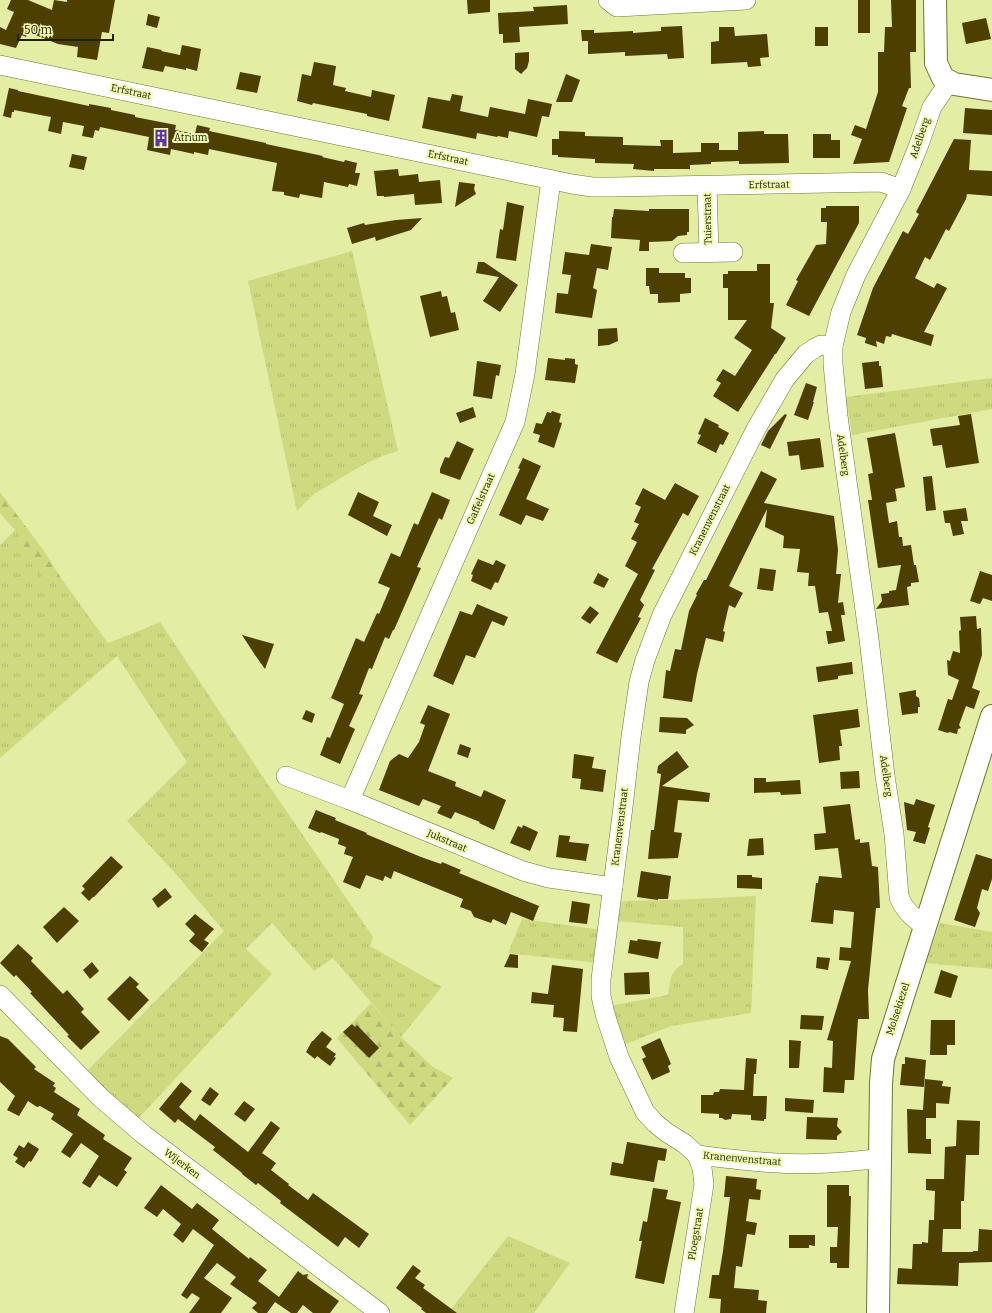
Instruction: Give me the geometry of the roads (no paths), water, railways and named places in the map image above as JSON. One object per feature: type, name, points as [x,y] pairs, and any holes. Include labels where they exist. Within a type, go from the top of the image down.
[{"type":"main road","points":[[935,0],[936,63],[943,78],[949,82],[962,86],[992,90]]},
{"type":"main road","name":"Molsekiezel","points":[[878,1313],[881,1084],[883,1059],[992,716]]},
{"type":"street","points":[[608,0],[618,7],[746,0]]},
{"type":"street","name":"Erfstraat","points":[[0,65],[551,180],[592,187],[881,182],[901,189]]},
{"type":"street","name":"Adelberg","points":[[925,926],[914,919],[902,905],[899,897],[894,834],[838,416],[833,364],[833,346],[841,312],[854,280],[901,189],[932,107],[949,82]]},
{"type":"street","name":"Gaffelstraat","points":[[350,800],[515,422],[524,374],[551,180]]},
{"type":"street","name":"Tuierstraat","points":[[707,186],[709,252]]},
{"type":"street","name":"Tuierstraat","points":[[684,253],[733,252]]},
{"type":"street","name":"Kranenvenstraat","points":[[833,346],[821,345],[814,348],[806,354],[785,379],[756,429],[662,615],[645,660],[639,682],[631,737],[601,979],[604,1014],[619,1057],[646,1112],[655,1123],[685,1144],[696,1156],[789,1163],[828,1163],[880,1159]]},
{"type":"street","name":"Jukstraat","points":[[286,776],[350,800],[523,871],[549,878],[613,887]]},
{"type":"street","name":"Wijerken","points":[[0,995],[101,1098],[144,1135],[380,1313]]},
{"type":"street","name":"Ploegstraat","points":[[684,1313],[704,1184],[702,1168],[696,1156]]},
{"type":"place","name":"Atrium","points":[[161,138]]}]
